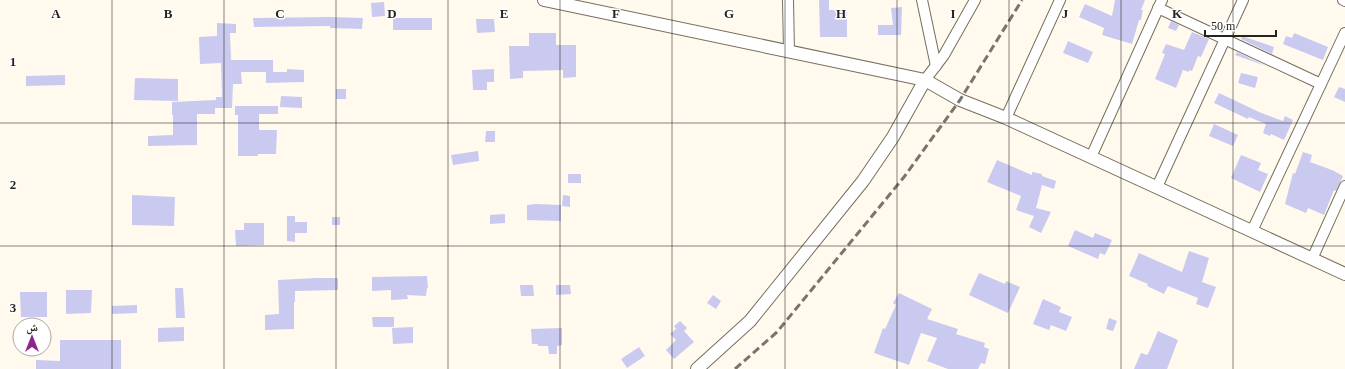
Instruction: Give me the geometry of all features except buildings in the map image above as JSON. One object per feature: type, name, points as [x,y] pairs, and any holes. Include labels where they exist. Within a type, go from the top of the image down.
[{"type":"main road","points":[[544,0],[925,80],[960,100],[1006,118],[1345,274]]},
{"type":"main road","points":[[697,369],[750,321],[863,181],[892,137],[925,80]]},
{"type":"street","points":[[788,0],[789,52]]},
{"type":"street","points":[[922,0],[936,66]]},
{"type":"street","points":[[925,80],[944,55],[975,0]]},
{"type":"street","points":[[1006,118],[1060,0]]},
{"type":"street","points":[[1157,187],[1243,0]]},
{"type":"street","points":[[1091,157],[1160,4],[1225,39],[1321,84]]},
{"type":"street","points":[[1252,231],[1345,33]]},
{"type":"street","points":[[1312,259],[1345,186]]},
{"type":"railway","points":[[735,369],[777,332],[904,177],[960,100],[1022,0]]}]
